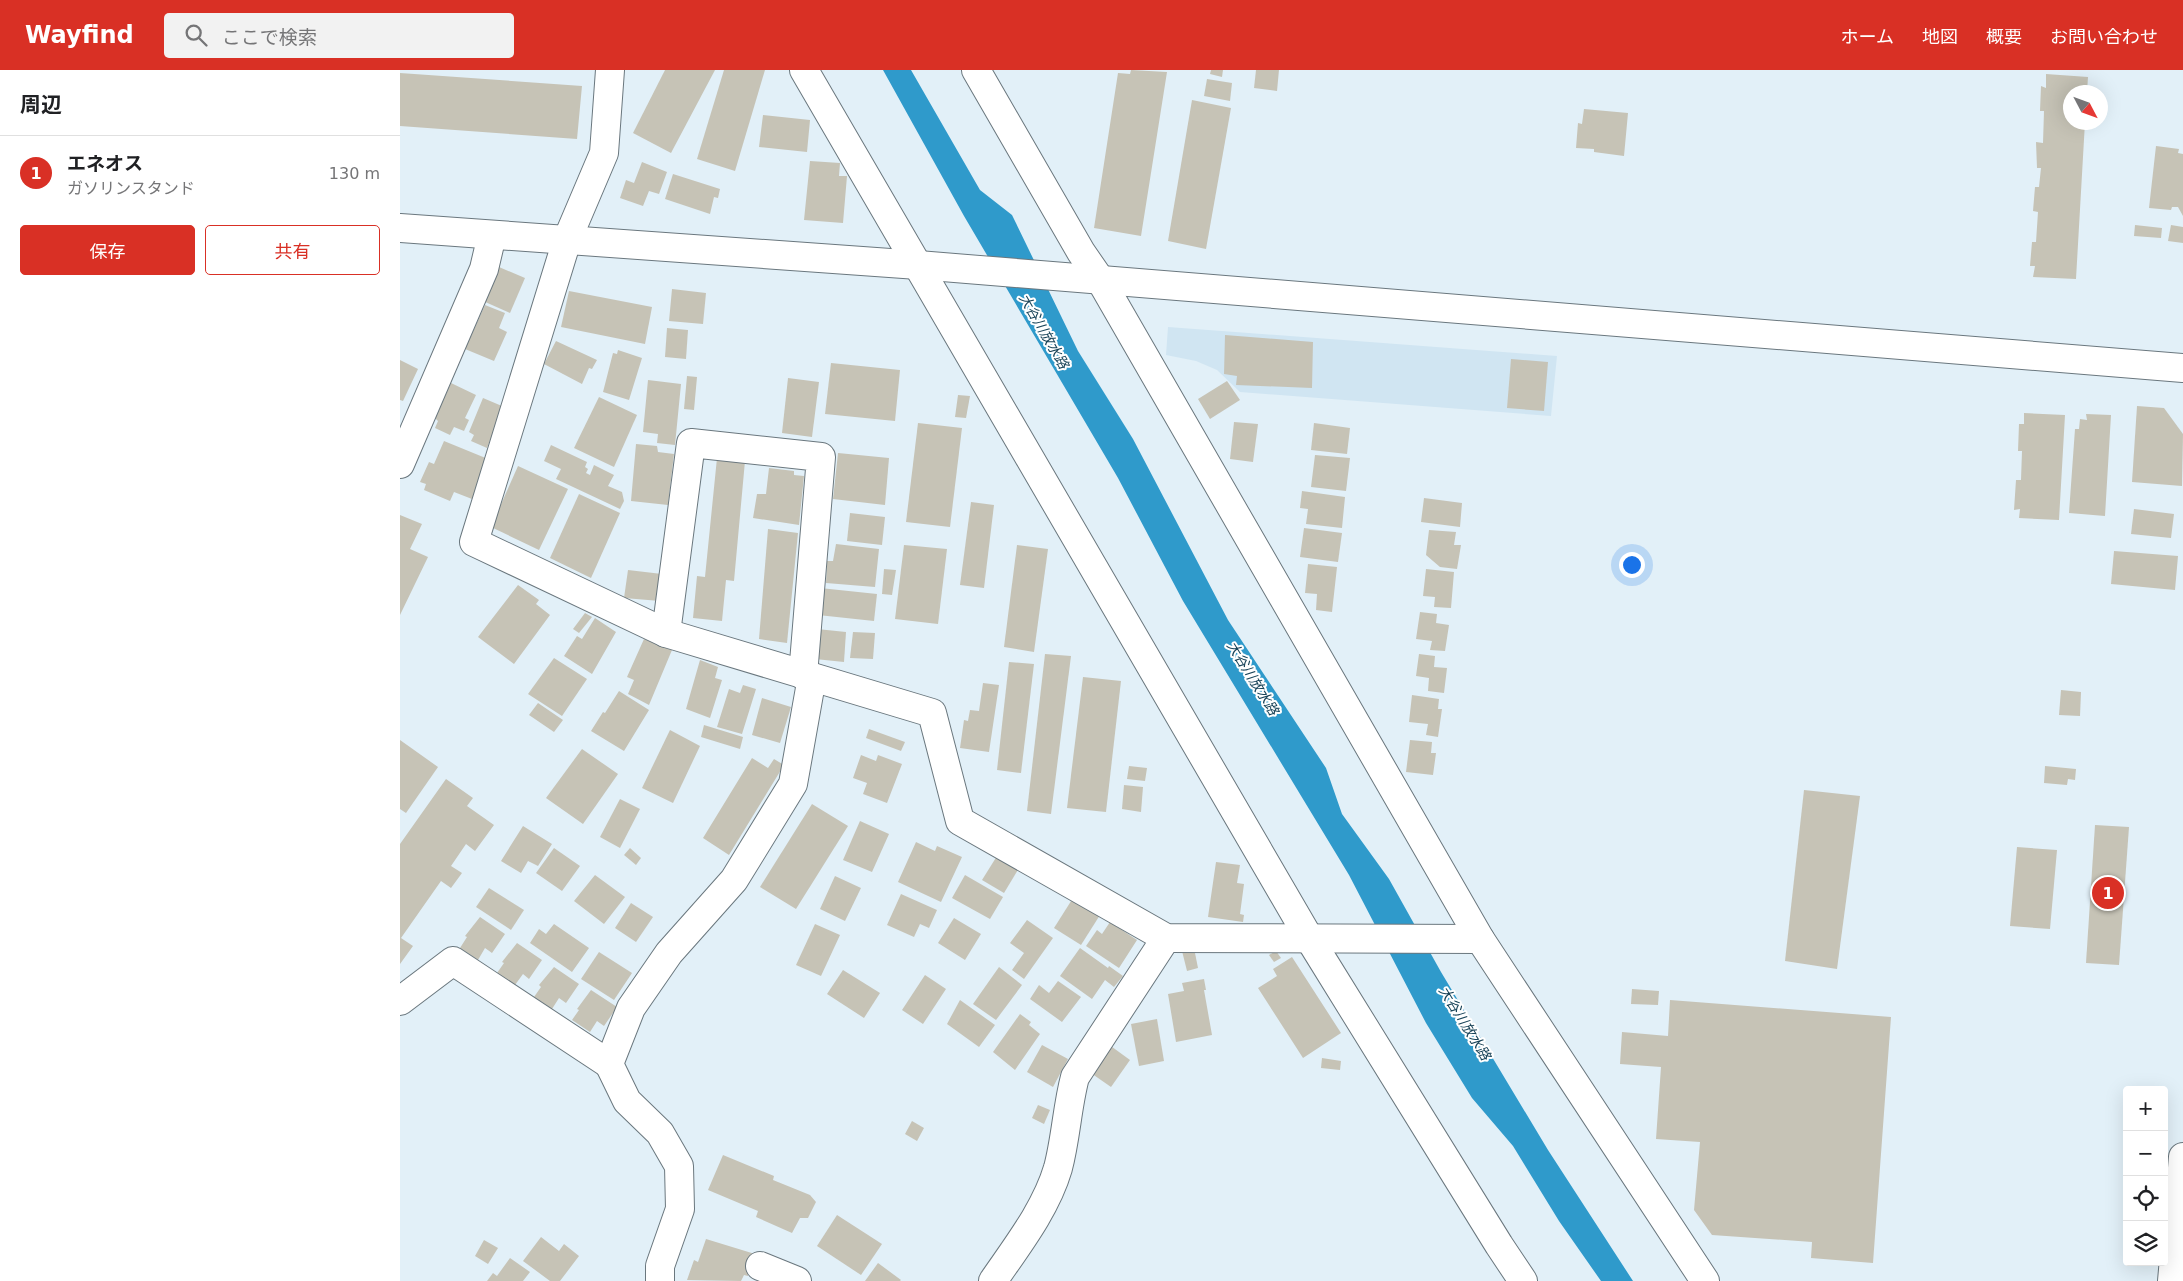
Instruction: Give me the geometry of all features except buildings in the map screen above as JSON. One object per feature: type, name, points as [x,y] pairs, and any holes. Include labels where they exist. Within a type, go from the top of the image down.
[{"type":"street","points":[[610,70],[604,153],[568,240],[474,542],[666,633],[932,713],[960,821],[1166,938],[1480,939]]},
{"type":"street","points":[[804,70],[927,266],[1309,938],[1523,1281]]},
{"type":"street","points":[[976,70],[1081,252],[1092,280],[1480,939],[1705,1281]]},
{"type":"street","points":[[400,228],[927,266],[2183,368]]},
{"type":"street","points":[[400,464],[484,268],[492,235]]},
{"type":"street","points":[[609,1064],[631,1008],[669,952],[734,880],[793,784],[807,676],[821,457],[691,443],[666,633]]},
{"type":"street","points":[[993,1281],[1044,1201],[1058,1168],[1068,1103],[1075,1077],[1166,938]]},
{"type":"street","points":[[400,1001],[453,961],[609,1064],[628,1101],[660,1133],[679,1166],[680,1209],[660,1266],[660,1281]]},
{"type":"street","points":[[2172,1281],[2183,1158]]},
{"type":"street","points":[[760,1266],[797,1281]]},
{"type":"shaded area","points":[[1168,327],[1557,356],[1551,416],[1240,392],[1217,370],[1196,361],[1166,355]]},
{"type":"water","name":"大谷川放水路","points":[[883,70],[911,70],[980,190],[1012,215],[1078,351],[1133,439],[1228,620],[1326,768],[1342,814],[1389,879],[1441,972],[1548,1150],[1633,1281],[1601,1281],[1559,1221],[1513,1146],[1472,1098],[1426,1023],[1349,875],[1183,601],[1118,478],[964,216]]},
{"type":"place","name":"エネオス","points":[[2108,893]]}]
